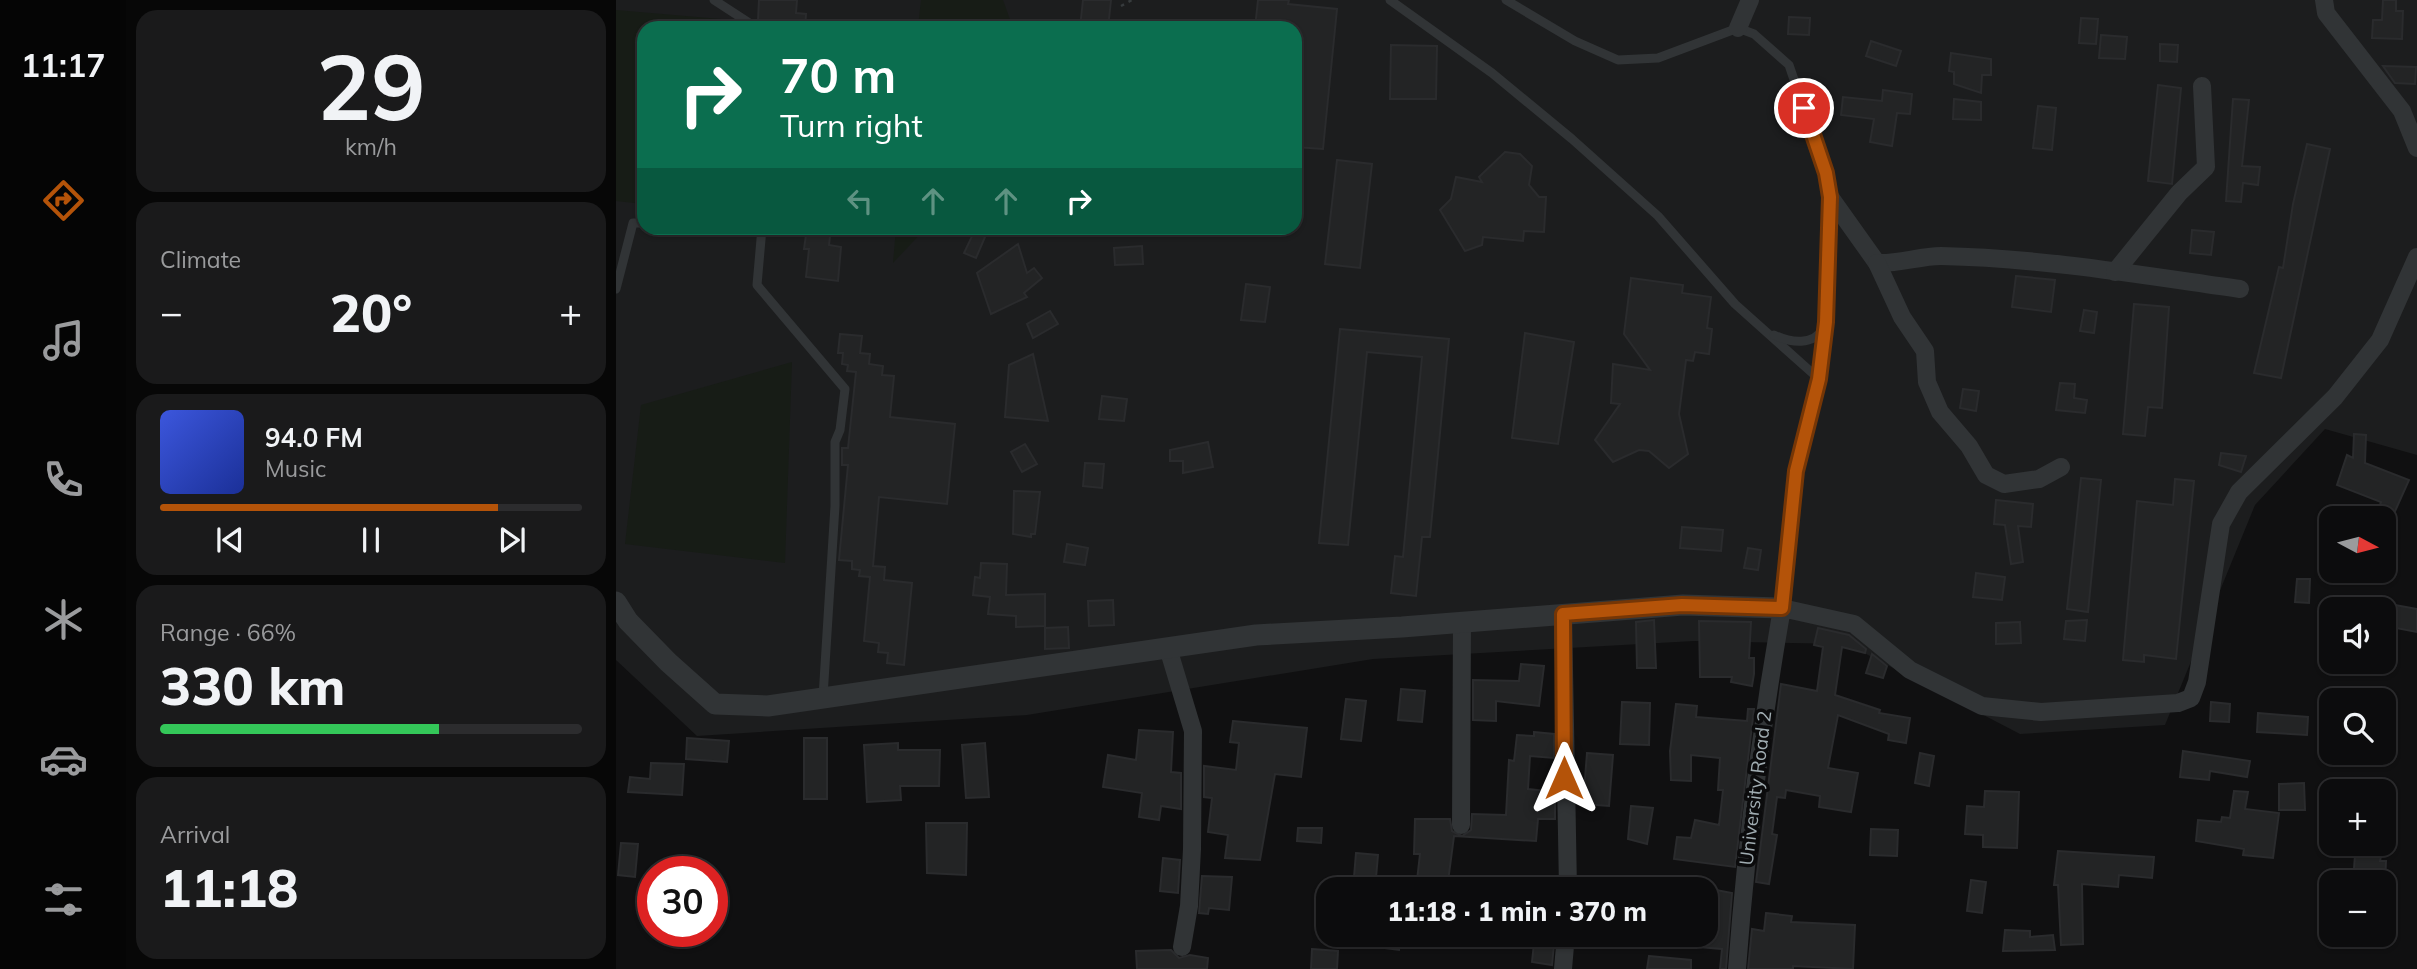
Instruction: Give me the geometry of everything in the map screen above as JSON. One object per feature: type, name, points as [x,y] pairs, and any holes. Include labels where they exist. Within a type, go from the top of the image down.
[{"type":"street","points":[[1738,28],[1749,0]]},
{"type":"street","points":[[2324,0],[2326,13],[2402,111],[2417,148]]},
{"type":"street","points":[[2115,272],[2179,192],[2206,167],[2202,86]]},
{"type":"street","points":[[1830,197],[1877,263],[1902,317],[1925,351],[1927,382],[1940,412],[1969,446],[1986,474],[2004,484],[2039,479],[2061,467]]},
{"type":"street","points":[[1877,263],[1896,264],[1938,256],[2115,272],[2239,289]]},
{"type":"street","points":[[616,602],[628,621],[660,654],[715,704],[768,706],[1256,635],[1682,605],[1782,608],[1854,624],[1910,670],[1982,706],[2041,712],[2178,703],[2191,698],[2197,682],[2221,524],[2239,492],[2335,397],[2381,340],[2417,257]]},
{"type":"street","name":"University Road 2","points":[[1737,969],[1746,841],[1762,720],[1782,608]]},
{"type":"street","points":[[1563,614],[1568,877]]},
{"type":"street","points":[[1461,825],[1462,622]]},
{"type":"street","points":[[1168,648],[1193,731],[1192,849],[1189,906],[1182,947]]},
{"type":"street","points":[[1563,969],[1565,947]]},
{"type":"lane","points":[[714,0],[746,21]]},
{"type":"lane","points":[[1390,0],[1492,73],[1572,139],[1658,216],[1735,304],[1819,379]]},
{"type":"lane","points":[[1506,0],[1575,41],[1618,60],[1658,58],[1738,28],[1754,34],[1789,65],[1826,173],[1830,197],[1826,322],[1819,379],[1796,471],[1782,608]]},
{"type":"lane","points":[[616,289],[633,223],[637,223]]},
{"type":"lane","points":[[761,235],[757,285],[845,389],[840,430],[835,442],[835,506],[822,699]]},
{"type":"lane","points":[[1763,329],[1798,342],[1823,332],[1826,322]]},
{"type":"path","points":[[1121,6],[1132,0]]},
{"type":"shaded area","points":[[616,0],[2417,0],[2417,455],[2325,429],[2255,505],[2165,725],[2020,734],[1847,644],[1694,641],[1373,659],[1027,715],[697,736],[616,660]]},
{"type":"shaded area","points":[[921,0],[1003,0],[1010,21],[919,21]]},
{"type":"shaded area","points":[[616,10],[732,20],[637,21],[637,203],[616,201]]},
{"type":"shaded area","points":[[895,235],[919,235],[893,263]]},
{"type":"shaded area","points":[[792,362],[785,563],[625,544],[641,405]]},
{"type":"building","points":[[759,0],[797,0],[796,13],[806,14],[806,21],[758,20]]},
{"type":"building","points":[[1083,0],[1111,0],[1109,21],[1081,21]]},
{"type":"building","points":[[1258,0],[1289,0],[1288,4],[1337,9],[1323,149],[1302,148],[1302,21],[1256,21]]},
{"type":"building","points":[[2383,0],[2396,0],[2396,11],[2403,11],[2402,39],[2372,38],[2373,20],[2382,20]]},
{"type":"building","points":[[1789,17],[1810,18],[1809,35],[1788,34]]},
{"type":"building","points":[[2081,18],[2098,19],[2096,44],[2079,43]]},
{"type":"building","points":[[2101,35],[2127,37],[2125,59],[2099,58]]},
{"type":"building","points":[[1871,41],[1901,51],[1896,66],[1866,56]]},
{"type":"building","points":[[2160,44],[2178,45],[2177,62],[2160,61]]},
{"type":"building","points":[[1391,45],[1437,46],[1436,99],[1390,99]]},
{"type":"building","points":[[1951,53],[1991,59],[1991,75],[1982,75],[1981,93],[1954,84],[1954,72],[1949,71]]},
{"type":"building","points":[[2383,66],[2416,67],[2415,84],[2395,83]]},
{"type":"building","points":[[2158,85],[2181,88],[2172,184],[2148,181]]},
{"type":"building","points":[[1883,90],[1912,94],[1910,114],[1897,113],[1892,146],[1870,142],[1874,119],[1841,115],[1843,97],[1882,101]]},
{"type":"building","points":[[1954,99],[1981,102],[1981,120],[1953,119]]},
{"type":"building","points":[[2233,99],[2249,100],[2242,166],[2260,167],[2258,185],[2243,183],[2241,202],[2226,201]]},
{"type":"building","points":[[2038,106],[2056,108],[2052,150],[2033,148]]},
{"type":"building","points":[[2307,144],[2330,149],[2281,378],[2254,373],[2279,267],[2283,268],[2293,204]]},
{"type":"building","points":[[1505,152],[1520,154],[1532,166],[1529,185],[1539,197],[1546,197],[1544,232],[1524,231],[1523,241],[1483,237],[1482,245],[1465,251],[1440,210],[1451,199],[1456,177],[1482,182],[1479,177]]},
{"type":"building","points":[[1337,160],[1372,164],[1360,268],[1325,264]]},
{"type":"building","points":[[2192,230],[2214,232],[2211,255],[2190,253]]},
{"type":"building","points":[[806,235],[830,236],[829,245],[841,247],[838,281],[806,277],[809,249],[804,249]]},
{"type":"building","points":[[973,235],[985,237],[976,258],[964,253]]},
{"type":"building","points":[[1018,244],[1027,273],[1034,268],[1042,278],[1024,293],[1027,297],[991,314],[977,273]]},
{"type":"building","points":[[1142,246],[1143,264],[1115,265],[1114,248]]},
{"type":"building","points":[[2016,276],[2055,280],[2051,312],[2012,307]]},
{"type":"building","points":[[1631,278],[1683,285],[1682,293],[1711,297],[1707,328],[1712,329],[1709,354],[1695,352],[1693,361],[1686,360],[1679,414],[1688,454],[1669,468],[1649,451],[1639,450],[1613,462],[1595,440],[1620,404],[1611,403],[1613,364],[1650,370],[1624,334]]},
{"type":"building","points":[[1246,284],[1270,287],[1265,322],[1241,320]]},
{"type":"building","points":[[2134,304],[2169,307],[2162,408],[2148,407],[2145,436],[2123,434]]},
{"type":"building","points":[[2084,310],[2097,312],[2094,333],[2080,331]]},
{"type":"building","points":[[1050,311],[1058,324],[1033,338],[1027,324]]},
{"type":"building","points":[[1340,329],[1449,339],[1430,537],[1422,537],[1416,596],[1391,593],[1395,556],[1403,557],[1422,357],[1367,352],[1348,545],[1319,543]]},
{"type":"building","points":[[1525,333],[1574,342],[1558,444],[1512,438]]},
{"type":"building","points":[[840,334],[862,336],[860,353],[870,354],[869,364],[883,366],[882,375],[894,376],[890,417],[955,424],[947,504],[879,497],[873,566],[885,567],[884,580],[912,583],[904,665],[887,663],[888,653],[878,652],[879,643],[864,641],[870,577],[859,576],[860,570],[852,569],[852,561],[839,560],[848,465],[842,465],[842,448],[848,448],[856,372],[847,371],[848,365],[842,364],[843,353],[838,353]]},
{"type":"building","points":[[1033,354],[1048,421],[1005,417],[1009,365]]},
{"type":"building","points":[[2060,383],[2075,384],[2074,398],[2087,400],[2085,413],[2056,410]]},
{"type":"building","points":[[1963,389],[1979,391],[1976,411],[1960,408]]},
{"type":"building","points":[[1102,396],[1127,399],[1124,421],[1099,419]]},
{"type":"building","points":[[2354,434],[2366,435],[2365,463],[2409,480],[2396,509],[2396,506],[2380,506],[2381,502],[2337,485],[2347,455],[2353,458]]},
{"type":"building","points":[[1208,442],[1213,467],[1183,473],[1183,461],[1170,461],[1170,450]]},
{"type":"building","points":[[1025,444],[1037,464],[1022,472],[1011,452]]},
{"type":"building","points":[[2221,453],[2246,456],[2241,472],[2219,465]]},
{"type":"building","points":[[1085,463],[1104,464],[1102,488],[1083,486]]},
{"type":"building","points":[[2081,478],[2101,480],[2088,612],[2067,609]]},
{"type":"building","points":[[2175,479],[2194,481],[2176,659],[2144,655],[2144,662],[2123,660],[2137,501],[2173,505]]},
{"type":"building","points":[[1014,491],[1040,492],[1035,534],[1031,534],[1031,537],[1013,534]]},
{"type":"building","points":[[1996,500],[2033,504],[2031,527],[2018,526],[2023,562],[2011,564],[2005,525],[1994,524]]},
{"type":"building","points":[[1682,527],[1723,530],[1721,551],[1680,548]]},
{"type":"building","points":[[1067,544],[1088,548],[1085,565],[1064,562]]},
{"type":"building","points":[[1748,548],[1761,550],[1758,570],[1744,568]]},
{"type":"building","points":[[981,563],[1007,564],[1006,595],[1045,594],[1045,626],[1016,627],[1016,616],[988,614],[990,597],[973,595],[975,577],[980,578]]},
{"type":"building","points":[[1976,573],[2005,577],[2002,600],[1973,597]]},
{"type":"building","points":[[2297,579],[2310,579],[2309,603],[2295,602]]},
{"type":"building","points":[[1113,600],[1114,625],[1089,626],[1088,601]]},
{"type":"building","points":[[2396,605],[2417,609],[2417,632],[2396,628]]},
{"type":"building","points":[[1654,620],[1656,668],[1637,668],[1636,622]]},
{"type":"building","points":[[2087,620],[2085,641],[2064,639],[2066,621]]},
{"type":"building","points":[[1699,621],[1751,622],[1749,658],[1754,658],[1752,686],[1731,682],[1732,677],[1700,677]]},
{"type":"building","points":[[2020,622],[2021,643],[1996,644],[1996,623]]},
{"type":"building","points":[[1068,627],[1069,648],[1045,649],[1045,628]]},
{"type":"building","points":[[1818,628],[1849,635],[1866,649],[1865,653],[1842,647],[1835,695],[1880,710],[1879,713],[1910,718],[1906,743],[1888,740],[1889,734],[1838,715],[1828,768],[1858,773],[1851,812],[1819,807],[1820,796],[1786,790],[1785,798],[1777,797],[1772,834],[1777,835],[1769,884],[1756,882],[1781,684],[1817,691],[1823,647],[1814,645]]},
{"type":"building","points":[[1872,654],[1887,666],[1883,678],[1866,673]]},
{"type":"building","points":[[1521,664],[1544,666],[1539,706],[1496,701],[1496,721],[1473,720],[1473,680],[1519,681]]},
{"type":"building","points":[[1401,689],[1425,691],[1422,722],[1398,720]]},
{"type":"building","points":[[1346,699],[1366,701],[1361,741],[1341,739]]},
{"type":"building","points":[[1622,702],[1650,703],[1649,745],[1620,744]]},
{"type":"building","points":[[2211,702],[2230,704],[2229,722],[2210,721]]},
{"type":"building","points":[[1676,704],[1697,706],[1696,717],[1747,721],[1748,709],[1754,709],[1735,867],[1674,859],[1677,837],[1691,838],[1695,820],[1719,825],[1723,790],[1718,790],[1720,758],[1691,755],[1691,781],[1671,780],[1670,751]]},
{"type":"building","points":[[2258,713],[2308,717],[2307,735],[2257,732]]},
{"type":"building","points":[[1233,721],[1307,728],[1301,777],[1275,774],[1260,860],[1225,858],[1228,835],[1208,832],[1212,798],[1204,797],[1204,766],[1236,770],[1239,743],[1230,742]]},
{"type":"building","points":[[1139,730],[1173,732],[1171,772],[1181,773],[1181,809],[1161,806],[1159,820],[1139,817],[1142,793],[1103,787],[1108,755],[1136,760]]},
{"type":"building","points":[[1534,732],[1554,734],[1554,758],[1530,756],[1528,789],[1555,792],[1555,819],[1538,819],[1536,841],[1454,836],[1449,877],[1417,877],[1420,854],[1414,854],[1415,819],[1450,819],[1452,831],[1462,836],[1471,830],[1472,814],[1506,815],[1509,760],[1514,761],[1517,735],[1534,736]]},
{"type":"building","points":[[687,738],[729,741],[727,762],[686,759]]},
{"type":"building","points":[[804,738],[827,738],[827,799],[804,799]]},
{"type":"building","points":[[898,743],[898,750],[940,750],[939,786],[900,786],[901,800],[867,802],[864,745]]},
{"type":"building","points":[[985,743],[989,797],[966,798],[962,745]]},
{"type":"building","points":[[2183,751],[2250,761],[2247,777],[2210,771],[2209,780],[2180,777]]},
{"type":"building","points":[[1587,753],[1613,755],[1609,806],[1583,804]]},
{"type":"building","points":[[1920,753],[1934,756],[1929,786],[1915,783]]},
{"type":"building","points":[[651,763],[684,764],[682,795],[628,792],[630,777],[650,779]]},
{"type":"building","points":[[2304,783],[2305,810],[2279,810],[2279,784]]},
{"type":"building","points":[[1985,791],[2019,792],[2017,848],[1983,847],[1983,835],[1965,834],[1967,806],[1984,807]]},
{"type":"building","points":[[2234,791],[2248,792],[2245,809],[2279,813],[2273,858],[2243,855],[2244,849],[2196,841],[2198,820],[2221,822],[2222,817],[2230,818]]},
{"type":"building","points":[[1631,806],[1653,808],[1647,844],[1628,839]]},
{"type":"building","points":[[926,823],[967,823],[966,875],[927,873]]},
{"type":"building","points":[[1298,828],[1322,828],[1321,843],[1297,841]]},
{"type":"building","points":[[1871,829],[1898,830],[1897,856],[1870,855]]},
{"type":"building","points":[[621,843],[638,844],[635,877],[618,875]]},
{"type":"building","points":[[2058,851],[2154,857],[2152,878],[2119,875],[2118,887],[2082,884],[2083,944],[2061,945],[2058,885],[2054,885]]},
{"type":"building","points":[[1356,853],[1378,855],[1376,877],[1354,877]]},
{"type":"building","points":[[2355,856],[2381,856],[2380,861],[2386,861],[2386,870],[2354,870]]},
{"type":"building","points":[[1163,858],[1180,860],[1178,893],[1160,891]]},
{"type":"building","points":[[1202,876],[1232,877],[1229,910],[1209,908],[1208,914],[1199,913]]},
{"type":"building","points":[[1971,880],[1986,882],[1982,913],[1967,911]]},
{"type":"building","points":[[1718,890],[1732,893],[1726,969],[1720,969],[1722,949],[1699,947],[1718,947]]},
{"type":"building","points":[[1766,913],[1792,916],[1791,922],[1855,925],[1853,969],[1793,966],[1793,969],[1748,969],[1752,929],[1764,931]]},
{"type":"building","points":[[2005,930],[2030,931],[2030,937],[2053,935],[2055,950],[2003,951]]},
{"type":"building","points":[[1376,947],[1399,947],[1399,950]]},
{"type":"building","points":[[1534,947],[1554,947],[1552,965],[1532,962]]},
{"type":"building","points":[[1312,949],[1338,951],[1337,969],[1311,969]]},
{"type":"building","points":[[1171,950],[1179,958],[1190,955],[1208,958],[1207,969],[1137,969],[1136,951]]},
{"type":"building","points":[[1649,956],[1691,960],[1691,969],[1647,969]]},
{"type":"route","points":[[1564,778],[1563,614],[1682,605],[1782,608],[1796,471],[1819,379],[1826,322],[1830,197],[1826,173],[1804,108]]}]
